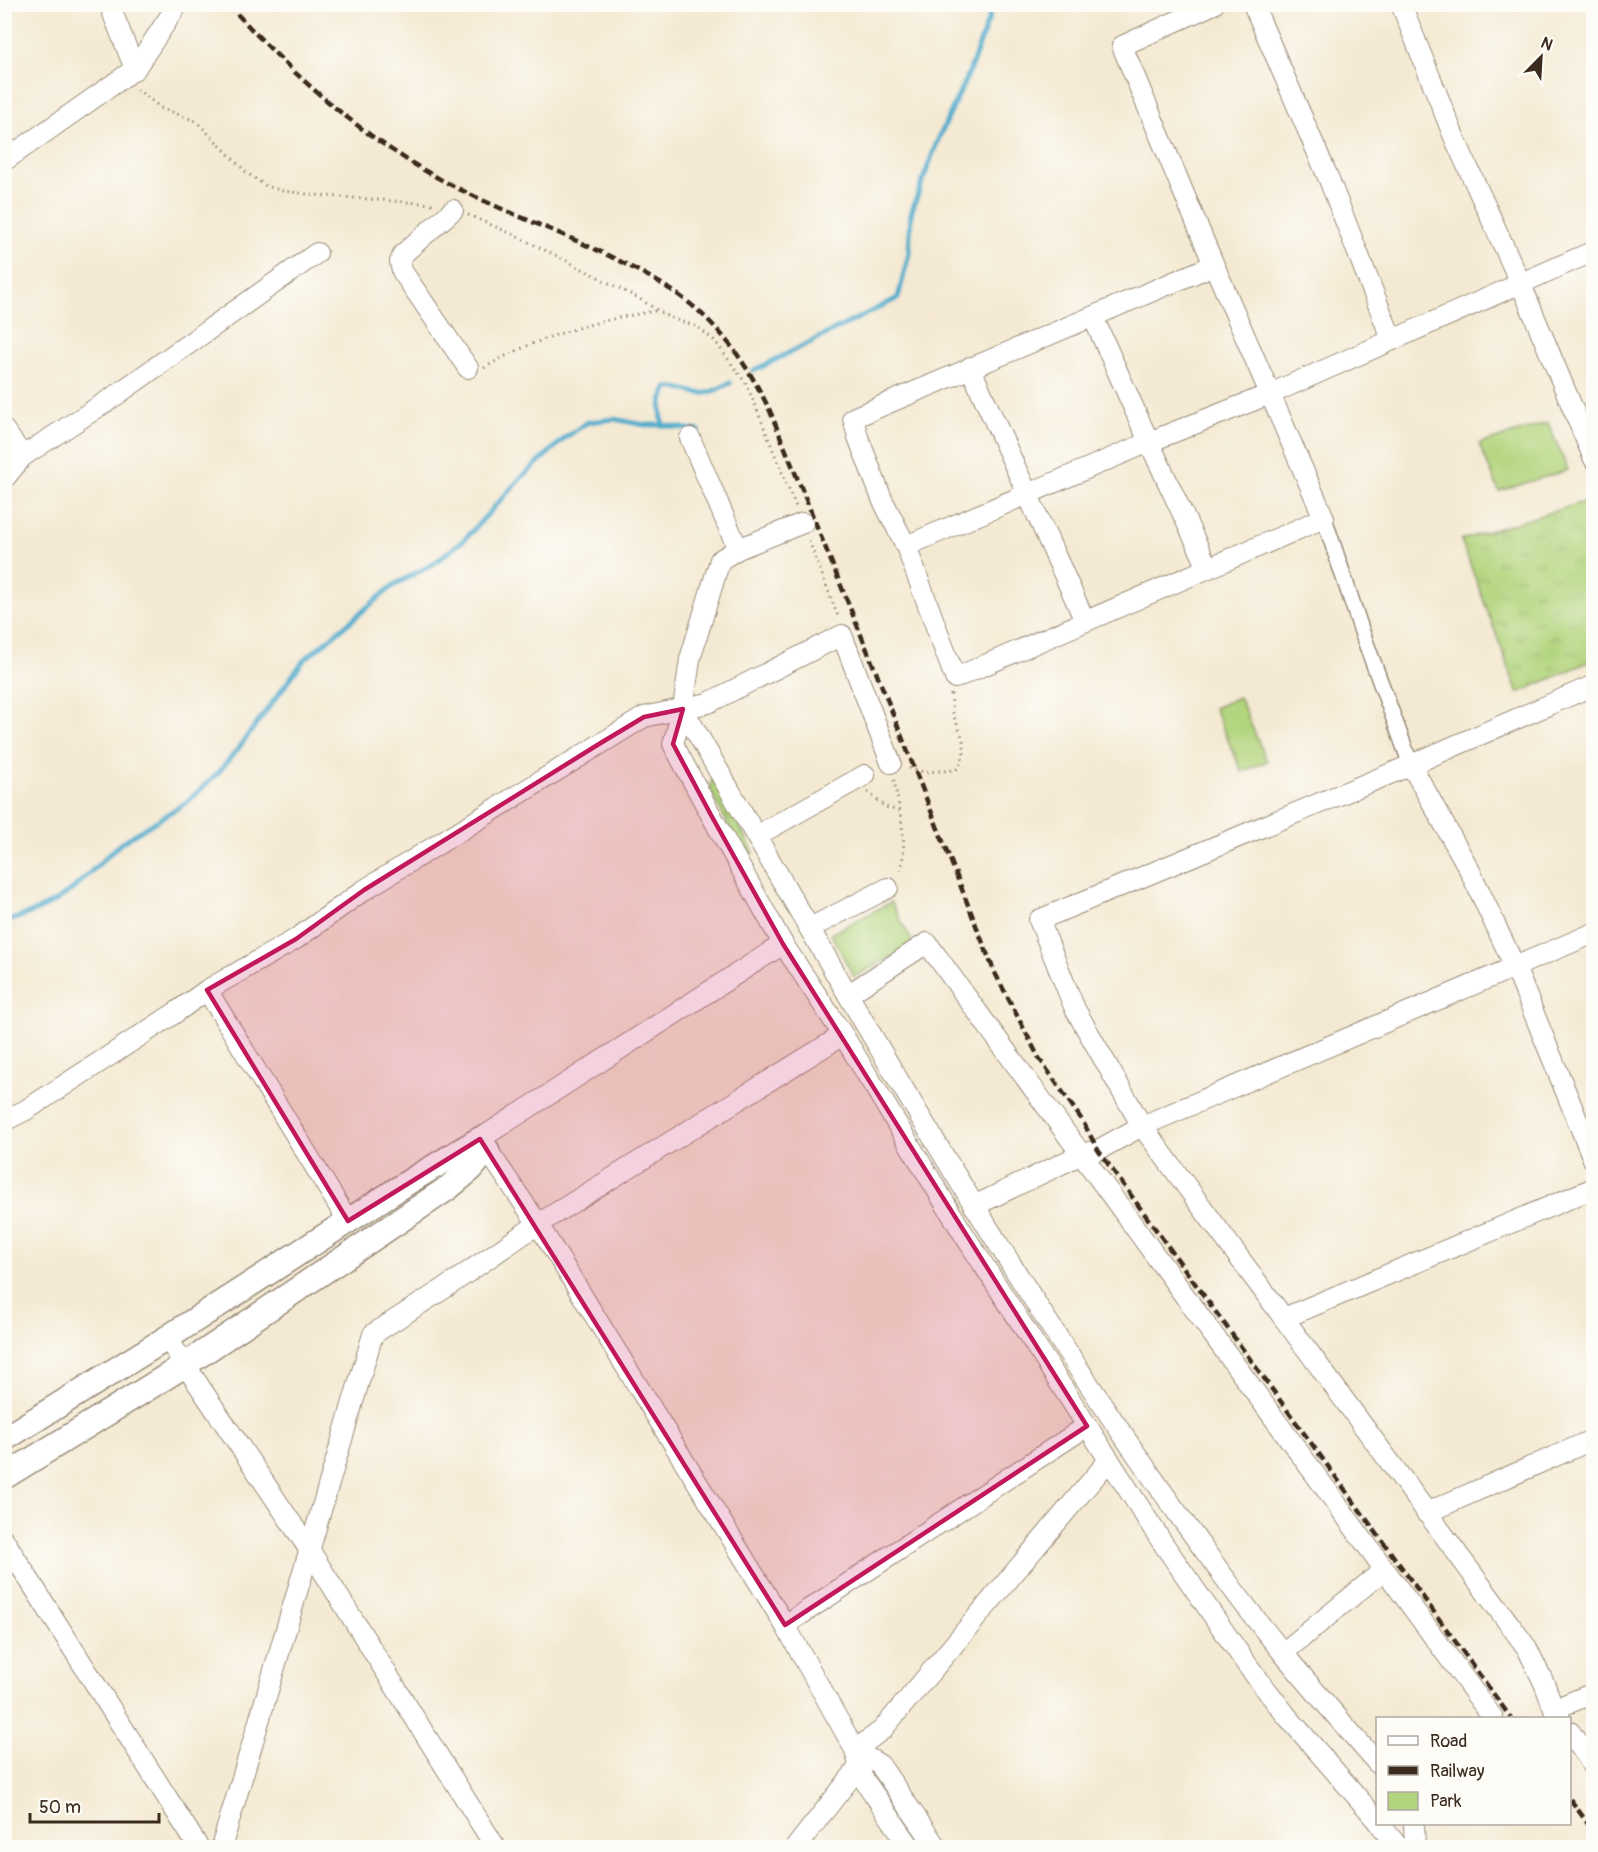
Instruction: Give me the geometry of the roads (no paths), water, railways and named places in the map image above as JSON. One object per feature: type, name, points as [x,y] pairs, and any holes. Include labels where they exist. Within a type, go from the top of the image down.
[{"type":"street","points":[[109,4],[135,69]]},
{"type":"street","points":[[4,161],[135,69],[178,4]]},
{"type":"street","points":[[1214,4],[1122,46],[1324,518],[1363,635],[1411,765],[1469,868],[1515,967],[1593,1161]]},
{"type":"street","points":[[1253,4],[1328,177],[1392,340]]},
{"type":"street","points":[[1401,4],[1454,137],[1520,282],[1593,459]]},
{"type":"street","points":[[453,210],[403,255],[400,262],[402,271],[468,368]]},
{"type":"street","points":[[906,546],[1149,442],[1270,394],[1593,251]]},
{"type":"street","points":[[4,479],[22,456],[112,398],[317,252]]},
{"type":"street","points":[[1214,265],[853,418],[882,499],[906,546],[955,678],[1324,518]]},
{"type":"street","points":[[1093,317],[1208,568]]},
{"type":"street","points":[[970,367],[1085,621]]},
{"type":"street","points":[[4,430],[22,456]]},
{"type":"street","points":[[690,438],[738,549]]},
{"type":"street","points":[[802,523],[738,549],[720,560],[690,659],[683,709],[673,744],[783,944],[843,1035],[963,1233],[1160,1539],[1248,1666],[1286,1715],[1376,1819]]},
{"type":"street","points":[[4,1121],[26,1110],[207,990],[296,939],[364,890],[644,717],[708,703],[842,635],[891,763]]},
{"type":"street","points":[[1593,685],[1411,765],[1039,920],[1075,1009],[1142,1126],[1527,1648],[1557,1714],[1593,1693]]},
{"type":"street","points":[[683,709],[974,1206],[1114,1421],[1225,1579],[1376,1763]]},
{"type":"street","points":[[756,836],[860,778]]},
{"type":"street","points":[[810,928],[888,888]]},
{"type":"street","points":[[974,1206],[1082,1154],[1098,1150],[1142,1126],[1593,933]]},
{"type":"street","points":[[849,994],[927,943],[1492,1717]]},
{"type":"street","points":[[4,1439],[167,1338],[410,1181],[483,1145],[783,944]]},
{"type":"street","points":[[207,990],[348,1221]]},
{"type":"street","points":[[221,1848],[373,1334],[538,1224],[843,1035]]},
{"type":"street","points":[[483,1145],[538,1224],[785,1625],[857,1759],[862,1777],[911,1848]]},
{"type":"street","points":[[4,1477],[185,1365],[448,1188],[471,1169],[483,1145]]},
{"type":"street","points":[[1284,1318],[1593,1188]]},
{"type":"street","points":[[167,1338],[309,1549],[496,1848]]},
{"type":"street","points":[[785,1625],[1088,1426]]},
{"type":"street","points":[[1426,1513],[1593,1438]]},
{"type":"street","points":[[795,1848],[857,1759],[1109,1460]]},
{"type":"street","points":[[4,1540],[199,1848]]},
{"type":"street","points":[[1284,1652],[1384,1570]]},
{"type":"street","points":[[1571,1735],[1593,1767]]},
{"type":"street","points":[[857,1759],[880,1765],[937,1848]]},
{"type":"street","points":[[1381,1825],[1399,1848]]},
{"type":"street","points":[[1414,1825],[1415,1848]]},
{"type":"waterway","points":[[753,371],[898,298],[909,253],[911,213],[937,142],[970,70],[994,4]]},
{"type":"waterway","points":[[4,923],[56,901],[74,888],[121,843],[187,802],[217,774],[237,750],[304,660],[394,585],[433,564],[465,539],[519,480],[566,437],[588,422],[614,419],[645,425],[663,425],[661,406],[667,388],[706,393],[730,383]]},
{"type":"waterway","points":[[663,425],[699,431]]},
{"type":"railway","points":[[228,4],[322,97],[347,118],[401,156],[454,186],[606,254],[661,283],[698,310],[734,350],[750,373],[770,411],[994,971],[1039,1058],[1082,1120],[1098,1150],[1510,1717]]},
{"type":"railway","points":[[1571,1800],[1594,1832]]}]
